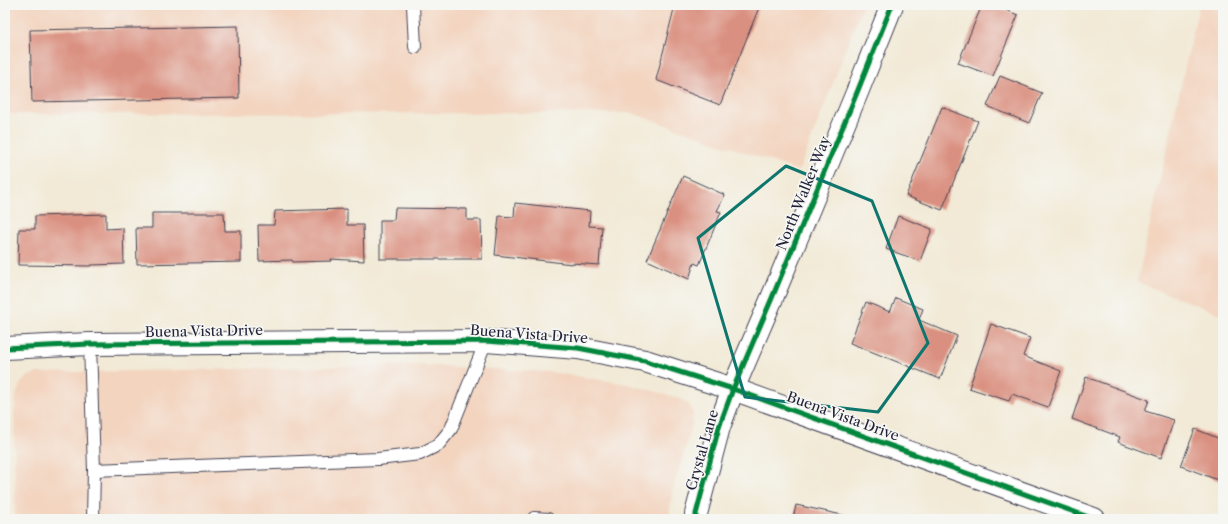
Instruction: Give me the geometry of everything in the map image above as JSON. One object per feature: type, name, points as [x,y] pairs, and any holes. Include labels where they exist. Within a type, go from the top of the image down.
[{"type":"street","name":"North Walker Way","points":[[733,389],[775,291],[892,5]]},
{"type":"street","name":"Buena Vista Drive","points":[[5,348],[90,344],[486,341],[586,349],[645,361],[733,389],[1094,519]]},
{"type":"street","name":"Crystal Lane","points":[[696,519],[696,514],[719,427],[733,389]]},
{"type":"lane","points":[[413,5],[415,47]]},
{"type":"lane","points":[[94,470],[378,459],[420,454],[438,445],[451,429],[486,341]]},
{"type":"lane","points":[[90,344],[94,470],[93,519]]},
{"type":"lane","points":[[534,518],[548,519]]},
{"type":"highlighted area","points":[[786,166],[872,201],[928,343],[878,412],[745,397],[698,238]]},
{"type":"shaded area","points":[[5,5],[863,5],[799,171],[632,113],[5,114]]},
{"type":"shaded area","points":[[1199,5],[1223,5],[1223,315],[1137,282]]},
{"type":"shaded area","points":[[420,365],[550,372],[628,384],[679,398],[687,403],[693,413],[692,424],[672,492],[669,519],[15,519],[14,412],[16,396],[20,384],[27,377],[36,373]]},
{"type":"building","points":[[675,5],[760,5],[720,105],[656,80]]},
{"type":"building","points":[[982,5],[993,5],[1018,15],[993,76],[958,63]]},
{"type":"building","points":[[238,26],[239,98],[32,102],[30,30]]},
{"type":"building","points":[[1000,76],[1042,93],[1029,123],[987,106]]},
{"type":"building","points":[[942,107],[978,121],[942,210],[906,196]]},
{"type":"building","points":[[683,176],[725,195],[717,211],[721,212],[699,265],[694,263],[689,279],[647,260]]},
{"type":"building","points":[[515,203],[590,211],[589,226],[602,227],[599,265],[572,264],[495,255],[499,216],[514,217]]},
{"type":"building","points":[[395,208],[467,209],[467,220],[481,220],[482,259],[380,259],[380,220],[394,220]]},
{"type":"building","points":[[347,209],[347,225],[363,225],[364,261],[331,259],[332,261],[259,261],[258,225],[274,225],[275,211]]},
{"type":"building","points":[[152,213],[224,213],[225,231],[241,231],[241,262],[137,264],[136,228],[152,228]]},
{"type":"building","points":[[106,214],[106,229],[123,228],[124,264],[91,266],[18,265],[19,229],[35,229],[35,216]]},
{"type":"building","points":[[898,216],[932,229],[920,261],[886,249]]},
{"type":"building","points":[[896,298],[923,309],[919,320],[957,336],[940,379],[850,343],[866,302],[890,312]]},
{"type":"building","points":[[991,324],[1030,338],[1023,356],[1061,371],[1048,407],[1012,394],[1009,401],[969,388]]},
{"type":"building","points":[[1086,377],[1149,400],[1145,411],[1174,420],[1161,458],[1118,442],[1120,437],[1072,419]]},
{"type":"building","points":[[1195,429],[1223,440],[1223,482],[1181,466]]},
{"type":"building","points":[[796,505],[856,518],[856,519],[793,519]]},
{"type":"cycle path","points":[[696,519],[696,514],[719,427],[733,389],[772,298],[892,5]]},
{"type":"cycle path","points":[[5,348],[90,344],[486,341],[578,348],[645,361],[733,389],[1094,519]]}]
